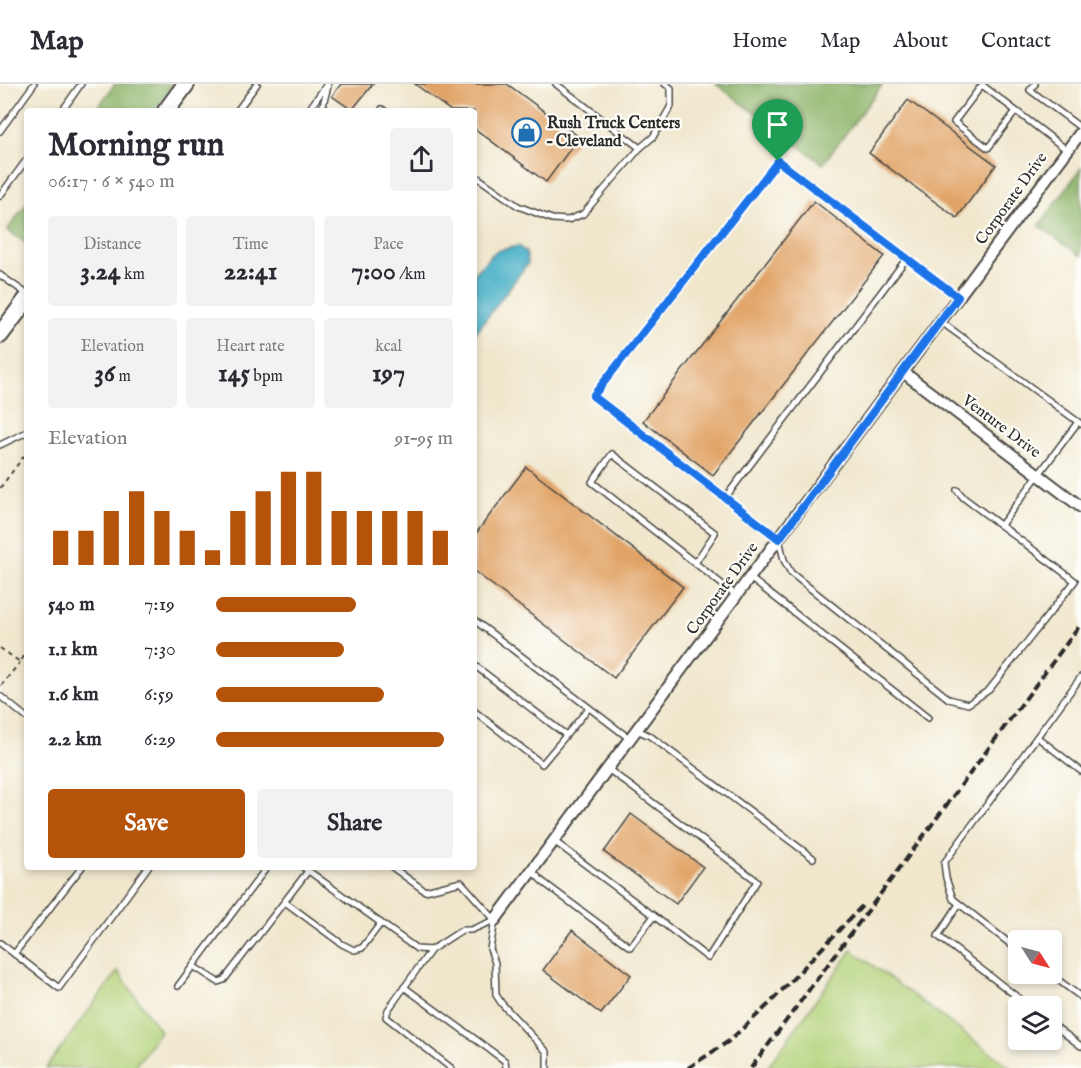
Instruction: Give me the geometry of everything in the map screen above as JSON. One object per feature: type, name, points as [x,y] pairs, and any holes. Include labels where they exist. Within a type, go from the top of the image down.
[{"type":"main road","points":[[168,108],[186,84]]},
{"type":"main road","points":[[0,335],[24,303]]},
{"type":"street","name":"Corporate Drive","points":[[495,920],[1081,130]]},
{"type":"street","name":"Venture Drive","points":[[903,372],[1081,507]]},
{"type":"lane","points":[[0,131],[34,84]]},
{"type":"lane","points":[[64,108],[81,84]]},
{"type":"lane","points":[[239,108],[257,84]]},
{"type":"lane","points":[[323,105],[328,84]]},
{"type":"lane","points":[[310,108],[328,84]]},
{"type":"lane","points":[[556,84],[640,148]]},
{"type":"lane","points":[[477,177],[518,206],[552,219],[568,220],[583,214],[652,137],[671,106],[671,88],[665,84]]},
{"type":"lane","points":[[1035,84],[1030,90],[1081,130]]},
{"type":"lane","points":[[1016,111],[988,148],[954,122],[982,85],[1016,111],[1067,150]]},
{"type":"lane","points":[[957,490],[964,498],[1075,581],[989,690],[968,704],[949,699],[791,573],[783,560],[779,539],[593,396],[778,161],[958,297]]},
{"type":"lane","points":[[0,196],[24,163]]},
{"type":"lane","points":[[725,498],[907,258]]},
{"type":"lane","points":[[0,275],[24,292]]},
{"type":"lane","points":[[940,321],[1080,423],[1038,474],[1001,525]]},
{"type":"lane","points":[[0,445],[24,433]]},
{"type":"lane","points":[[695,563],[715,533],[612,454],[592,482],[695,563],[737,596]]},
{"type":"lane","points":[[750,578],[928,718]]},
{"type":"lane","points":[[477,622],[589,708],[634,734],[650,736],[813,858]]},
{"type":"lane","points":[[477,667],[567,735]]},
{"type":"lane","points":[[1008,942],[953,899],[944,863],[1081,677]]},
{"type":"lane","points":[[0,696],[24,716]]},
{"type":"lane","points":[[477,713],[542,764],[589,708]]},
{"type":"lane","points":[[1037,737],[1081,771]]},
{"type":"lane","points":[[554,841],[708,958],[758,881],[607,769]]},
{"type":"lane","points":[[14,954],[80,870]]},
{"type":"lane","points":[[0,943],[59,988],[146,870]]},
{"type":"lane","points":[[178,986],[265,870]]},
{"type":"lane","points":[[396,870],[425,891],[460,882],[495,920]]},
{"type":"lane","points":[[193,966],[218,981],[224,980],[308,871],[417,949],[432,950]]},
{"type":"lane","points":[[532,871],[543,882],[630,946],[654,916]]},
{"type":"lane","points":[[285,902],[342,944],[354,950],[362,948],[381,923]]},
{"type":"lane","points":[[959,904],[938,936],[1016,996]]},
{"type":"lane","points":[[451,1068],[386,1017],[388,1010],[432,950],[462,930],[471,930],[495,920]]},
{"type":"lane","points":[[495,920],[490,950],[495,963],[496,995],[547,1052],[548,1068]]},
{"type":"lane","points":[[1062,983],[1081,998]]},
{"type":"lane","points":[[404,987],[505,1061],[506,1068]]},
{"type":"lane","points":[[1062,1031],[1081,1046]]},
{"type":"path","points":[[0,488],[24,456]]},
{"type":"path","points":[[0,648],[20,662]]},
{"type":"path","points":[[0,688],[24,656]]},
{"type":"green space","points":[[115,84],[174,84],[156,108],[97,108]]},
{"type":"green space","points":[[716,84],[883,84],[823,164]]},
{"type":"green space","points":[[1081,168],[1081,256],[1039,226]]},
{"type":"green space","points":[[24,207],[24,242],[7,230]]},
{"type":"green space","points":[[852,950],[1011,1068],[767,1068]]},
{"type":"green space","points":[[118,971],[160,1031],[134,1068],[46,1068]]},
{"type":"water","points":[[518,246],[526,252],[528,263],[477,331],[477,270],[496,251]]},
{"type":"building","points":[[341,84],[373,84],[354,108],[349,108],[332,96]]},
{"type":"building","name":"Rush Truck Centers – Cleveland","points":[[415,84],[507,84],[579,137],[546,182],[477,130],[477,108],[447,108]]},
{"type":"building","points":[[908,100],[996,165],[957,218],[869,153]]},
{"type":"building","points":[[814,201],[884,256],[713,475],[643,421]]},
{"type":"building","points":[[526,467],[683,587],[614,678],[477,573],[477,532]]},
{"type":"building","points":[[631,814],[703,867],[676,904],[604,852]]},
{"type":"building","points":[[572,930],[631,975],[601,1014],[543,970]]},
{"type":"railway","points":[[751,1068],[1081,624]]},
{"type":"railway","points":[[688,1068],[729,1041],[768,1005],[863,905]]},
{"type":"place","name":"Rush Truck Centers – Cleveland","points":[[526,133]]},
{"type":"route","points":[[778,161],[958,297],[779,539],[593,396],[778,161]]}]
